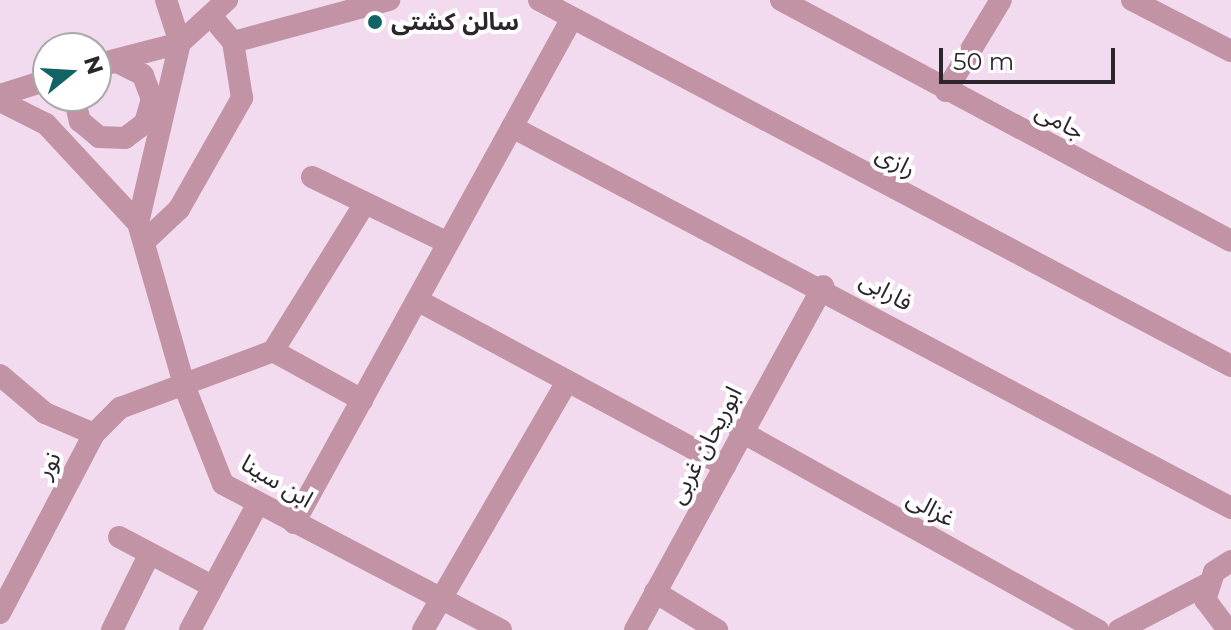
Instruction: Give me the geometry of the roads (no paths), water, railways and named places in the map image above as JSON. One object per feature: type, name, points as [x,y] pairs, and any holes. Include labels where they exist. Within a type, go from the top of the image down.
[{"type":"street","points":[[141,232],[158,114],[180,43],[166,0]]},
{"type":"street","points":[[233,42],[389,0]]},
{"type":"street","name":"رازی","points":[[539,0],[571,20],[1231,366]]},
{"type":"street","name":"جامی","points":[[781,0],[1231,241]]},
{"type":"street","points":[[946,91],[1001,0]]},
{"type":"street","points":[[1133,0],[1231,51]]},
{"type":"street","points":[[112,61],[180,43],[219,8],[233,42],[242,98],[179,209],[141,232]]},
{"type":"street","points":[[294,523],[571,20]]},
{"type":"street","points":[[112,64],[126,64],[143,75],[158,114]]},
{"type":"street","points":[[0,95],[32,85]]},
{"type":"street","points":[[0,101],[46,124],[73,148],[141,232]]},
{"type":"street","points":[[80,112],[88,131]]},
{"type":"street","points":[[88,131],[125,138],[158,114]]},
{"type":"street","name":"فارابی","points":[[512,127],[823,286],[1231,508]]},
{"type":"street","points":[[73,148],[88,131]]},
{"type":"street","points":[[312,177],[448,243]]},
{"type":"street","points":[[362,400],[273,351],[365,203]]},
{"type":"street","name":"ابن سینا","points":[[141,232],[184,385],[223,484],[501,630]]},
{"type":"street","name":"ابوریحان غربی","points":[[635,630],[725,466],[740,431],[823,286]]},
{"type":"street","points":[[417,300],[725,466]]},
{"type":"street","name":"نور","points":[[0,613],[94,434],[120,408],[273,351]]},
{"type":"street","points":[[0,375],[45,413],[94,434]]},
{"type":"street","points":[[423,630],[567,382]]},
{"type":"street","name":"غزالی","points":[[740,431],[1098,630]]},
{"type":"street","points":[[190,630],[258,503]]},
{"type":"street","points":[[119,537],[212,586]]},
{"type":"street","points":[[112,630],[149,555]]},
{"type":"street","points":[[1119,630],[1207,584],[1231,561]]},
{"type":"street","points":[[1207,584],[1209,615],[1228,630]]},
{"type":"street","points":[[655,592],[717,630]]},
{"type":"place","name":"سالن کشتی","points":[[375,22]]}]
